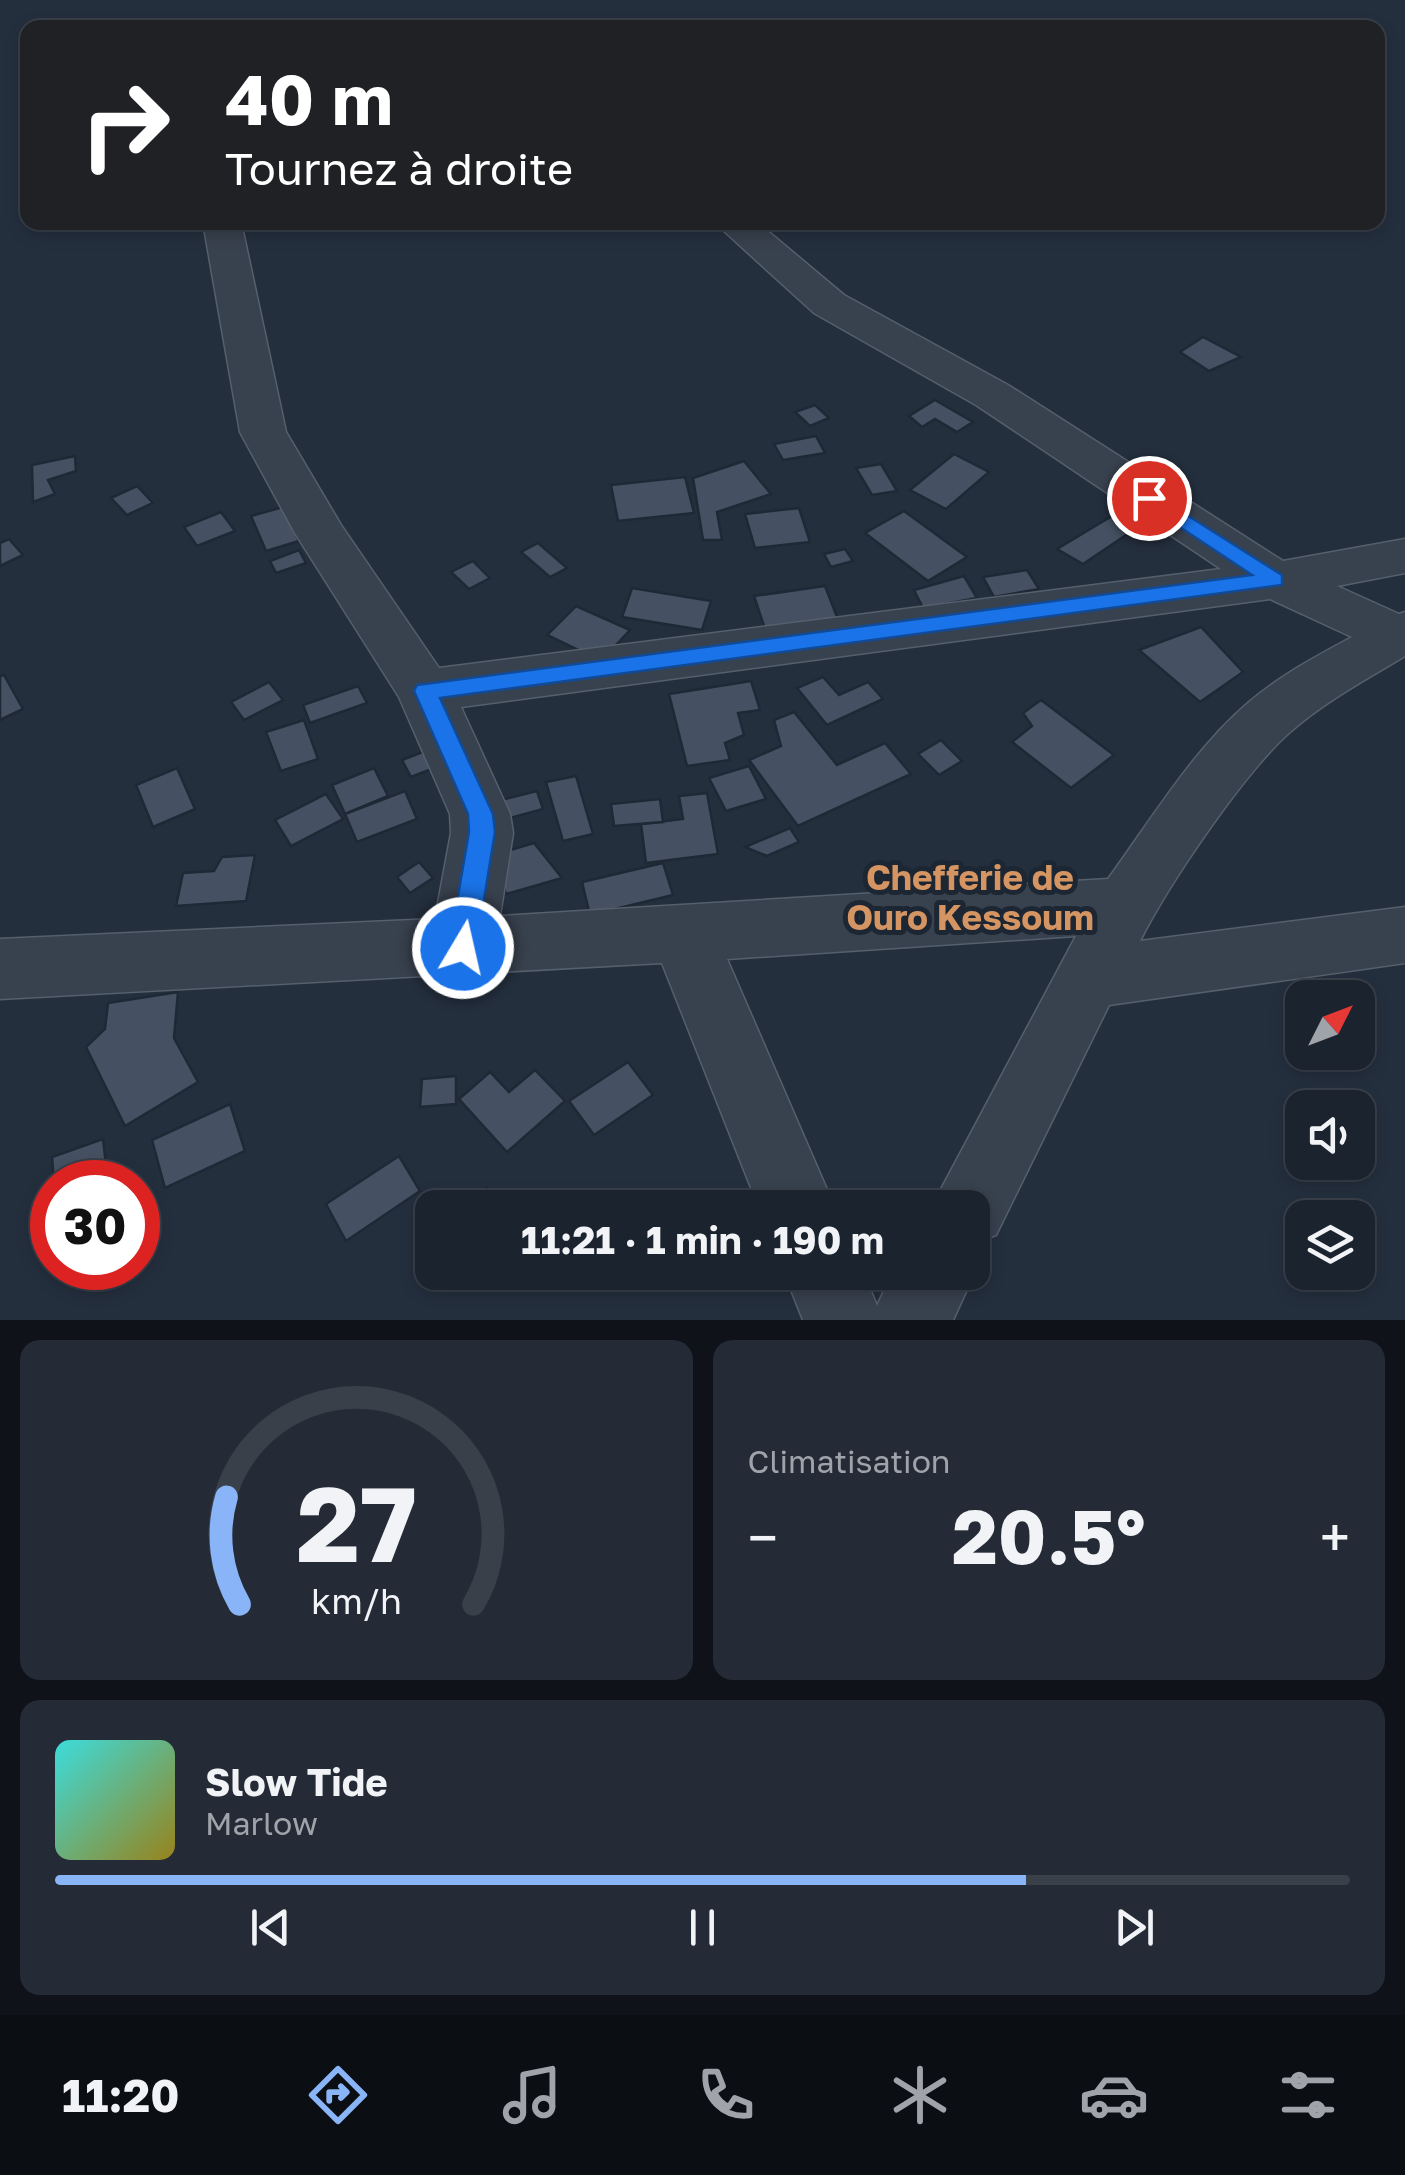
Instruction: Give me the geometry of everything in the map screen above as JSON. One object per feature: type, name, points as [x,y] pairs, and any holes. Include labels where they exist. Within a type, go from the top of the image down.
[{"type":"street","points":[[224,230],[263,432],[320,533],[425,691],[480,814],[482,832],[463,948]]},
{"type":"street","points":[[742,230],[830,304],[992,394],[1275,580],[1401,633]]},
{"type":"street","points":[[425,691],[1275,580],[1405,556]]},
{"type":"street","points":[[978,1190],[1126,905],[1223,768],[1266,720],[1312,686],[1401,633]]},
{"type":"street","points":[[0,969],[463,948],[1126,905]]},
{"type":"street","points":[[684,933],[789,1190]]},
{"type":"street","points":[[1086,978],[1405,935]]},
{"type":"street","points":[[831,1290],[843,1320]]},
{"type":"street","points":[[911,1320],[927,1290]]},
{"type":"building","points":[[1203,337],[1241,357],[1209,371],[1180,352]]},
{"type":"building","points":[[935,400],[973,422],[957,432],[935,419],[922,427],[909,416]]},
{"type":"building","points":[[815,405],[829,418],[810,426],[795,412]]},
{"type":"building","points":[[816,436],[825,453],[783,460],[774,444]]},
{"type":"building","points":[[954,454],[989,472],[946,509],[910,490]]},
{"type":"building","points":[[75,456],[76,471],[48,480],[55,494],[33,502],[32,465]]},
{"type":"building","points":[[744,461],[771,494],[717,512],[722,540],[703,540],[693,478]]},
{"type":"building","points":[[881,464],[897,491],[872,495],[856,468]]},
{"type":"building","points":[[685,477],[694,513],[618,521],[611,485]]},
{"type":"building","points":[[137,486],[153,503],[127,515],[111,498]]},
{"type":"building","points":[[283,507],[299,541],[266,551],[251,516]]},
{"type":"building","points":[[799,508],[810,542],[755,548],[745,514]]},
{"type":"building","points":[[904,511],[967,557],[928,581],[865,533]]},
{"type":"building","points":[[221,512],[235,531],[197,546],[184,527]]},
{"type":"building","points":[[1112,516],[1132,531],[1083,564],[1057,549]]},
{"type":"building","points":[[9,539],[23,555],[0,566],[0,543]]},
{"type":"building","points":[[538,543],[567,568],[550,577],[521,552]]},
{"type":"building","points":[[845,549],[853,561],[831,567],[824,554]]},
{"type":"building","points":[[299,550],[306,563],[276,573],[270,561]]},
{"type":"building","points":[[473,561],[490,578],[469,589],[451,572]]},
{"type":"building","points":[[1027,570],[1039,589],[994,597],[983,577]]},
{"type":"building","points":[[964,576],[977,598],[923,608],[914,590]]},
{"type":"building","points":[[825,586],[839,622],[766,632],[754,596]]},
{"type":"building","points":[[632,588],[711,601],[702,630],[622,617]]},
{"type":"building","points":[[576,606],[630,630],[601,661],[547,635]]},
{"type":"building","points":[[1201,627],[1243,672],[1200,702],[1139,650]]},
{"type":"building","points":[[4,675],[23,709],[0,720],[0,676]]},
{"type":"building","points":[[823,677],[839,695],[868,682],[883,699],[827,725],[797,688]]},
{"type":"building","points":[[751,681],[760,710],[738,713],[744,735],[725,743],[730,760],[687,766],[669,694]]},
{"type":"building","points":[[269,682],[283,700],[244,720],[231,702]]},
{"type":"building","points":[[358,686],[367,703],[310,723],[303,705]]},
{"type":"building","points":[[1041,700],[1114,755],[1071,788],[1012,742],[1032,726],[1023,713]]},
{"type":"building","points":[[794,712],[837,765],[885,743],[911,774],[798,826],[749,760],[781,746],[774,720]]},
{"type":"building","points":[[304,720],[318,759],[281,771],[266,732]]},
{"type":"building","points":[[941,740],[962,761],[939,775],[918,754]]},
{"type":"building","points":[[433,748],[442,765],[411,777],[402,760]]},
{"type":"building","points":[[749,766],[766,799],[726,811],[709,778]]},
{"type":"building","points":[[177,768],[195,809],[153,827],[136,785]]},
{"type":"building","points":[[374,768],[388,796],[345,814],[332,785]]},
{"type":"building","points":[[576,776],[593,834],[563,841],[546,782]]},
{"type":"building","points":[[405,791],[417,819],[357,842],[345,814]]},
{"type":"building","points":[[537,791],[543,809],[506,819],[501,800]]},
{"type":"building","points":[[707,793],[718,854],[646,863],[641,824],[683,819],[679,796]]},
{"type":"building","points":[[326,794],[343,819],[291,846],[275,820]]},
{"type":"building","points":[[660,799],[663,822],[614,826],[611,804]]},
{"type":"building","points":[[790,828],[799,842],[767,856],[745,847]]},
{"type":"building","points":[[534,843],[562,878],[506,894],[494,855]]},
{"type":"building","points":[[255,855],[246,901],[176,906],[183,873],[214,871],[222,857]]},
{"type":"building","points":[[419,862],[433,878],[410,893],[397,877]]},
{"type":"building","points":[[663,863],[673,895],[590,915],[582,882]]},
{"type":"building","points":[[178,992],[174,1038],[198,1082],[125,1126],[86,1047],[105,1029],[108,1003]]},
{"type":"building","points":[[628,1062],[653,1095],[594,1135],[569,1101]]},
{"type":"building","points":[[535,1070],[565,1101],[507,1152],[459,1099],[490,1072],[509,1092]]},
{"type":"building","points":[[456,1076],[456,1104],[420,1107],[422,1079]]},
{"type":"building","points":[[230,1104],[245,1151],[165,1188],[152,1140]]},
{"type":"building","points":[[103,1139],[105,1160],[52,1157]]},
{"type":"building","points":[[399,1156],[419,1190],[346,1241],[326,1204]]},
{"type":"district","name":"Chefferie de Ouro Kessoum","points":[[970,898]]},
{"type":"route","points":[[463,948],[482,832],[480,814],[425,691],[1275,580],[1149,498]]}]
